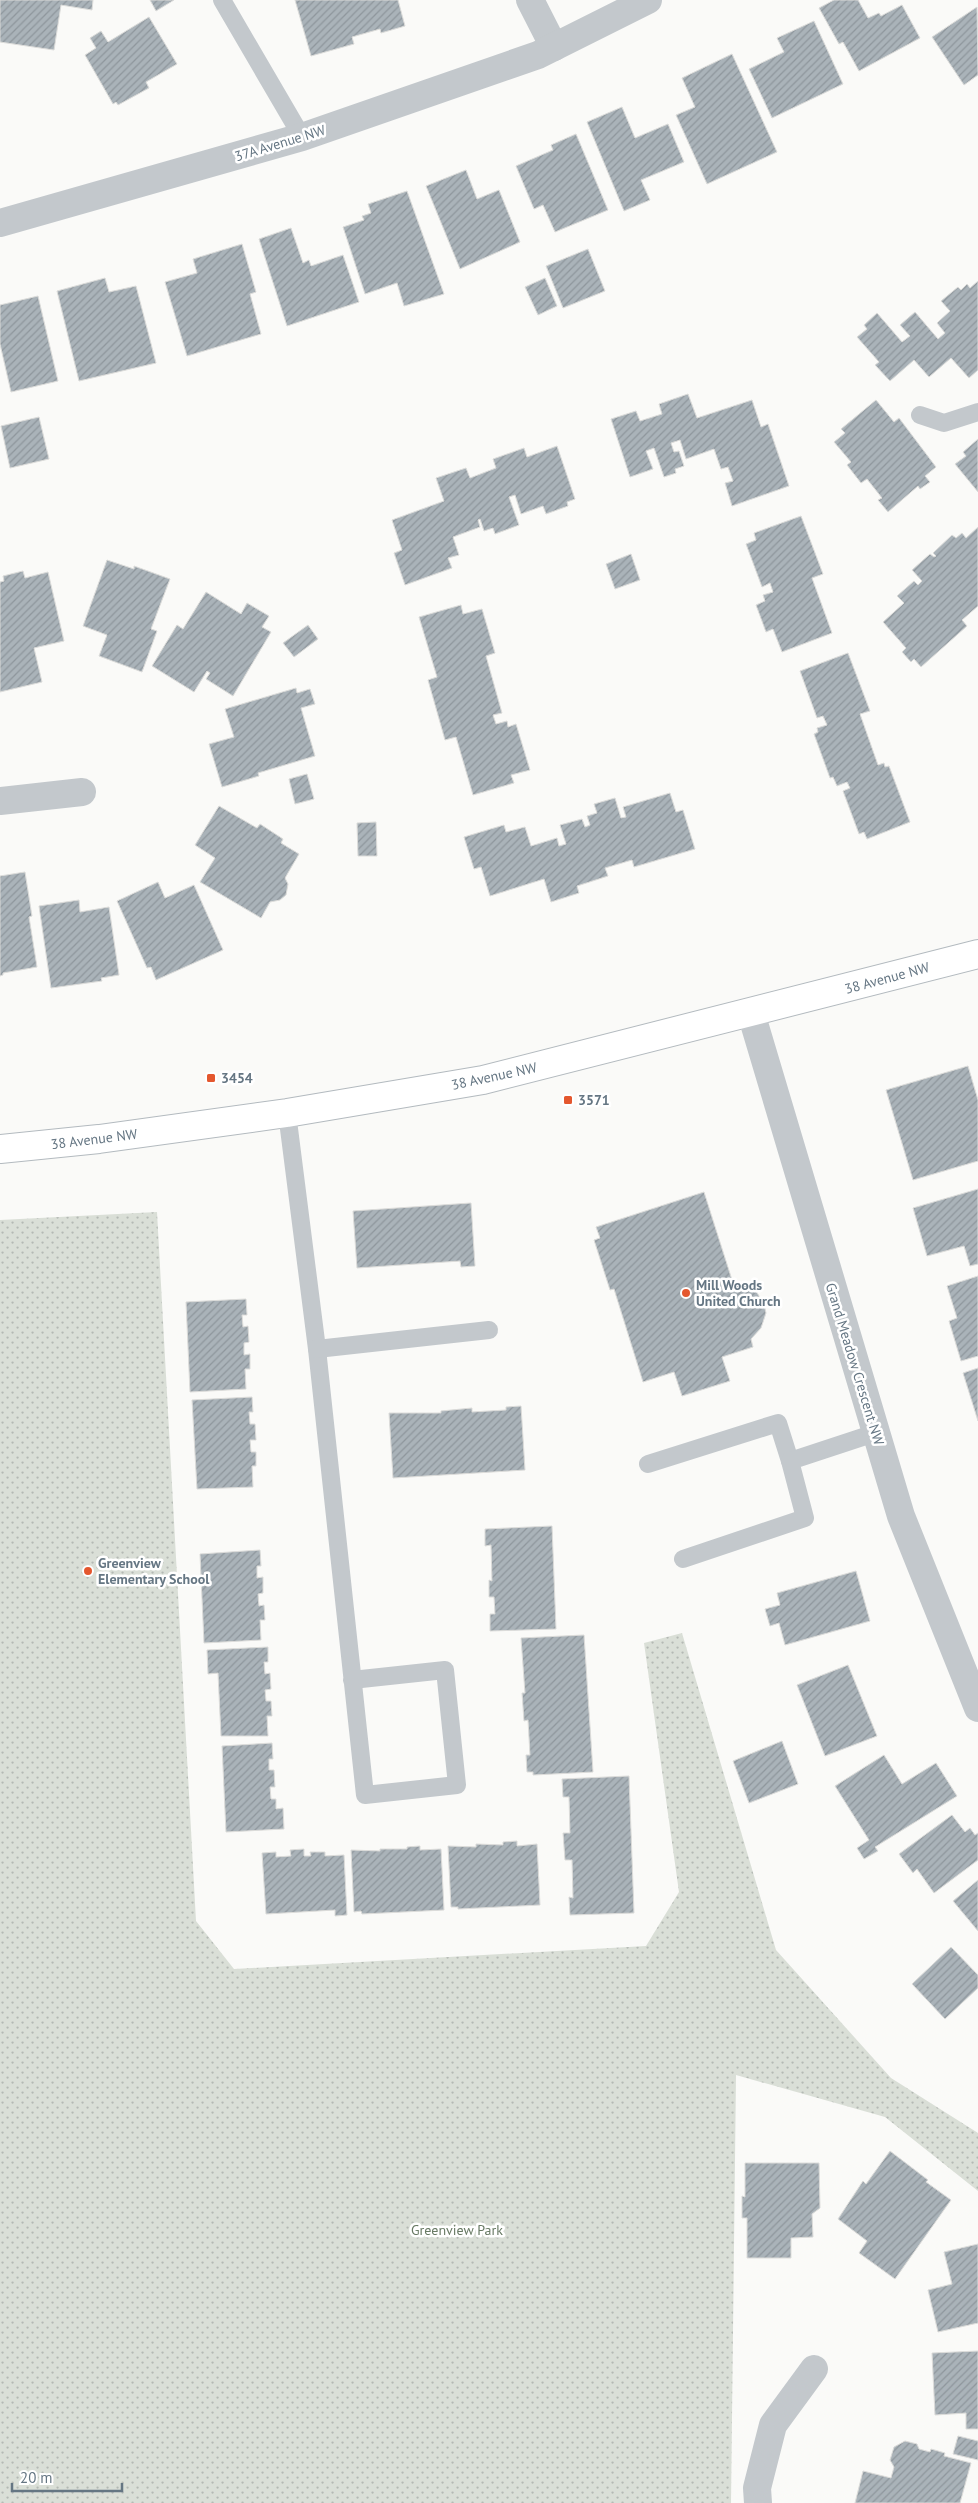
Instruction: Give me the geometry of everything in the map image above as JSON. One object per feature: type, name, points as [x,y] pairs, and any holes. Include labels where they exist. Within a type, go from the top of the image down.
[{"type":"street","points":[[530,0],[554,46]]},
{"type":"street","name":"37A Avenue NW","points":[[0,223],[302,137],[538,55],[648,0]]},
{"type":"street","points":[[0,801],[82,792]]},
{"type":"street","name":"38 Avenue NW","points":[[0,1149],[99,1139],[287,1113],[482,1080],[978,954]]},
{"type":"street","name":"Grand Meadow Crescent NW","points":[[751,1013],[901,1516],[978,1708]]},
{"type":"street","points":[[758,2503],[757,2488],[773,2425],[814,2369]]},
{"type":"lane","points":[[222,0],[302,137]]},
{"type":"lane","points":[[920,415],[944,424],[978,412]]},
{"type":"lane","points":[[287,1113],[317,1349],[352,1680],[365,1795],[457,1785],[445,1670],[352,1680]]},
{"type":"lane","points":[[317,1349],[489,1330]]},
{"type":"lane","points":[[648,1464],[778,1423],[806,1518],[683,1559]]},
{"type":"lane","points":[[790,1461],[875,1433]]},
{"type":"green space","name":"Greenview Park","points":[[157,1212],[196,1921],[234,1969],[646,1946],[679,1892],[644,1643],[682,1633],[776,1950],[891,2078],[978,2133],[978,2191],[885,2117],[736,2075],[731,2503],[0,2503],[0,1220]]},
{"type":"building","points":[[0,0],[93,0],[92,10],[61,5],[54,50],[0,42]]},
{"type":"building","points":[[150,0],[174,0],[156,11]]},
{"type":"building","points":[[295,0],[398,0],[405,26],[381,33],[380,29],[352,37],[354,44],[311,56]]},
{"type":"building","points":[[834,0],[858,0],[868,18],[879,13],[881,16],[902,5],[920,38],[859,71],[843,42],[839,44],[819,8]]},
{"type":"building","points":[[977,7],[978,75],[964,85],[932,37]]},
{"type":"building","points":[[149,17],[177,64],[146,82],[149,88],[118,105],[116,102],[113,104],[85,55],[96,48],[90,38],[101,31],[108,42]]},
{"type":"building","points":[[814,21],[843,84],[772,118],[749,69],[784,52],[777,38]]},
{"type":"building","points":[[732,54],[777,152],[707,184],[676,115],[695,107],[682,78]]},
{"type":"building","points":[[622,107],[635,138],[668,124],[684,162],[641,180],[650,200],[624,211],[587,122]]},
{"type":"building","points":[[576,134],[608,210],[555,232],[543,205],[534,209],[516,166],[553,150],[551,145]]},
{"type":"building","points":[[466,170],[477,199],[499,190],[520,242],[460,269],[426,186]]},
{"type":"building","points":[[407,191],[444,294],[404,306],[397,283],[365,294],[343,227],[364,220],[362,216],[371,213],[368,204]]},
{"type":"building","points":[[291,228],[303,263],[309,260],[311,266],[343,255],[359,302],[287,326],[259,239]]},
{"type":"building","points":[[242,244],[256,292],[250,294],[261,334],[187,356],[165,282],[197,273],[193,259]]},
{"type":"building","points":[[588,249],[605,291],[563,308],[546,266]]},
{"type":"building","points":[[105,278],[109,292],[136,286],[156,363],[79,381],[57,291]]},
{"type":"building","points":[[545,278],[557,306],[538,315],[525,287]]},
{"type":"building","points":[[978,281],[978,370],[969,378],[951,358],[929,377],[914,360],[890,381],[875,365],[879,362],[857,337],[867,329],[864,325],[877,313],[902,342],[910,336],[900,325],[915,312],[938,339],[945,333],[937,323],[950,311],[941,301],[958,287],[961,290],[967,284],[970,288]]},
{"type":"building","points":[[38,296],[58,381],[11,392],[0,344],[0,305]]},
{"type":"building","points":[[688,394],[697,418],[752,400],[761,427],[768,424],[789,486],[732,506],[725,483],[733,481],[728,467],[721,469],[714,449],[686,459],[680,440],[671,443],[674,452],[679,451],[684,466],[675,469],[676,473],[664,477],[654,448],[646,451],[653,469],[630,477],[611,419],[636,411],[640,421],[662,414],[659,404]]},
{"type":"building","points":[[876,400],[894,422],[899,418],[936,467],[925,476],[930,482],[920,489],[918,486],[888,512],[878,500],[882,498],[867,479],[861,483],[847,465],[851,462],[834,442],[845,433],[841,429]]},
{"type":"building","points":[[39,417],[49,459],[10,468],[1,426]]},
{"type":"building","points":[[978,439],[978,492],[955,464],[966,456],[963,452]]},
{"type":"building","points":[[557,446],[575,499],[567,502],[568,506],[546,514],[543,506],[521,514],[515,495],[509,497],[519,525],[495,534],[493,528],[484,531],[480,519],[478,520],[480,527],[453,537],[459,555],[448,558],[452,568],[405,585],[394,553],[402,550],[392,520],[444,501],[436,478],[466,468],[470,478],[496,468],[493,459],[524,448],[527,457]]},
{"type":"building","points":[[801,516],[823,574],[812,578],[832,633],[782,652],[773,629],[766,632],[756,605],[765,601],[763,595],[773,592],[770,583],[762,587],[746,544],[756,540],[754,533]]},
{"type":"building","points":[[978,527],[978,606],[962,620],[967,626],[921,667],[914,659],[911,662],[902,652],[906,648],[883,622],[904,603],[897,596],[914,581],[918,585],[922,581],[912,570],[930,554],[934,557],[936,556],[933,553],[952,535],[956,538],[962,533],[966,538]]},
{"type":"building","points":[[631,554],[640,580],[615,589],[606,564]]},
{"type":"building","points":[[107,560],[134,569],[134,566],[170,579],[151,629],[157,631],[142,672],[99,656],[107,635],[83,626]]},
{"type":"building","points":[[23,571],[25,578],[48,572],[64,641],[34,648],[42,682],[0,692],[0,582],[4,581],[3,576]]},
{"type":"building","points":[[206,592],[241,614],[247,603],[269,616],[262,627],[271,632],[233,696],[206,679],[210,673],[207,671],[194,692],[152,666],[177,625],[183,629]]},
{"type":"building","points":[[461,605],[463,614],[482,609],[495,653],[486,656],[502,713],[493,715],[496,724],[507,721],[508,727],[516,724],[530,770],[511,775],[514,783],[473,795],[456,737],[445,740],[428,680],[437,677],[419,617]]},
{"type":"building","points":[[308,625],[318,639],[294,657],[283,643]]},
{"type":"building","points":[[848,653],[870,711],[860,714],[878,765],[884,763],[885,767],[889,766],[910,822],[867,839],[864,832],[859,834],[843,791],[850,788],[847,782],[837,786],[833,777],[830,778],[814,734],[818,732],[817,728],[827,725],[823,716],[817,718],[800,671]]},
{"type":"building","points":[[296,688],[297,693],[310,689],[315,704],[301,708],[315,756],[258,773],[259,776],[222,787],[209,744],[234,737],[225,709]]},
{"type":"building","points":[[307,774],[314,799],[295,804],[289,779]]},
{"type":"building","points":[[670,793],[676,812],[683,810],[695,849],[634,867],[632,860],[605,868],[608,876],[577,886],[579,893],[551,902],[544,879],[490,896],[481,867],[474,869],[464,837],[504,825],[506,832],[525,827],[531,846],[557,838],[559,846],[566,844],[560,825],[582,819],[585,827],[590,825],[587,816],[597,813],[594,804],[615,798],[621,818],[626,817],[623,807]]},
{"type":"building","points":[[219,806],[257,828],[260,824],[283,839],[281,843],[299,854],[285,878],[288,884],[286,895],[280,900],[270,902],[261,918],[200,882],[215,858],[195,845]]},
{"type":"building","points":[[376,822],[377,856],[358,856],[357,823]]},
{"type":"building","points":[[25,872],[32,916],[29,917],[37,967],[3,973],[0,976],[0,876]]},
{"type":"building","points":[[158,882],[165,898],[194,885],[223,950],[156,980],[151,967],[147,968],[117,901]]},
{"type":"building","points":[[79,900],[80,912],[109,907],[119,975],[101,978],[102,981],[51,988],[39,906]]},
{"type":"building","points":[[968,1066],[978,1100],[978,1161],[913,1180],[886,1090]]},
{"type":"building","points":[[978,1189],[978,1264],[970,1266],[964,1246],[927,1256],[913,1208]]},
{"type":"building","name":"Mill Woods United Church","points":[[704,1192],[733,1283],[743,1283],[756,1291],[764,1304],[766,1313],[761,1328],[751,1339],[753,1347],[722,1357],[730,1381],[682,1396],[674,1372],[643,1382],[614,1289],[610,1290],[594,1240],[600,1238],[596,1227]]},
{"type":"building","points":[[471,1203],[475,1266],[461,1267],[460,1261],[357,1268],[353,1211]]},
{"type":"building","points":[[978,1276],[978,1356],[961,1361],[949,1321],[957,1318],[947,1286]]},
{"type":"building","points":[[246,1299],[247,1315],[242,1315],[243,1327],[248,1326],[249,1342],[244,1343],[244,1355],[250,1354],[250,1369],[245,1369],[246,1389],[190,1392],[186,1302]]},
{"type":"building","points":[[978,1368],[978,1421],[963,1373]]},
{"type":"building","points":[[252,1397],[253,1412],[249,1412],[250,1424],[255,1424],[256,1440],[250,1440],[251,1452],[256,1452],[256,1466],[252,1466],[253,1487],[197,1489],[192,1400]]},
{"type":"building","points":[[521,1406],[525,1470],[393,1478],[389,1413],[441,1413],[441,1411],[472,1408],[472,1412],[506,1410],[506,1407]]},
{"type":"building","points":[[552,1526],[556,1629],[490,1631],[490,1614],[495,1614],[494,1597],[489,1597],[489,1580],[492,1581],[491,1545],[485,1546],[485,1529]]},
{"type":"building","points":[[260,1550],[261,1566],[257,1566],[257,1578],[263,1577],[263,1593],[258,1594],[259,1606],[264,1605],[265,1620],[260,1620],[261,1640],[204,1643],[200,1554]]},
{"type":"building","points":[[856,1571],[870,1621],[785,1645],[779,1623],[770,1626],[765,1609],[780,1605],[777,1593]]},
{"type":"building","points":[[584,1635],[593,1772],[533,1775],[533,1772],[527,1772],[526,1755],[530,1755],[528,1720],[524,1721],[522,1693],[525,1693],[521,1638]]},
{"type":"building","points":[[268,1647],[268,1662],[264,1662],[265,1674],[270,1673],[271,1689],[265,1690],[266,1701],[271,1701],[272,1716],[267,1716],[268,1736],[221,1736],[218,1673],[208,1674],[207,1650]]},
{"type":"building","points":[[848,1665],[877,1736],[825,1756],[797,1685]]},
{"type":"building","points":[[782,1741],[798,1784],[749,1803],[733,1761]]},
{"type":"building","points":[[272,1743],[273,1759],[269,1759],[269,1770],[274,1770],[275,1787],[270,1787],[271,1799],[276,1799],[276,1809],[283,1808],[284,1829],[226,1832],[222,1746]]},
{"type":"building","points":[[884,1755],[902,1784],[936,1763],[957,1796],[875,1847],[878,1851],[864,1859],[857,1848],[869,1840],[835,1786]]},
{"type":"building","points":[[629,1776],[634,1913],[570,1915],[569,1897],[573,1898],[572,1860],[565,1860],[563,1833],[570,1833],[569,1797],[563,1797],[562,1779]]},
{"type":"building","points":[[952,1815],[965,1832],[970,1828],[975,1835],[978,1833],[978,1860],[934,1893],[917,1869],[913,1873],[899,1854]]},
{"type":"building","points":[[517,1841],[517,1846],[537,1844],[540,1905],[458,1909],[458,1907],[451,1907],[448,1846],[476,1847],[476,1844],[503,1845],[503,1842]]},
{"type":"building","points":[[420,1846],[420,1850],[441,1849],[444,1910],[362,1914],[361,1911],[354,1912],[351,1850],[380,1851],[380,1849],[407,1849],[407,1847]]},
{"type":"building","points":[[304,1849],[304,1856],[311,1856],[310,1852],[325,1852],[325,1856],[344,1855],[347,1915],[335,1916],[335,1910],[266,1914],[262,1853],[276,1852],[276,1857],[291,1856],[290,1850]]},
{"type":"building","points":[[978,1880],[978,1931],[953,1901]]},
{"type":"building","points":[[951,1947],[978,1975],[978,1988],[945,2019],[912,1984]]},
{"type":"building","points":[[890,2151],[928,2180],[926,2182],[951,2200],[895,2279],[859,2253],[867,2241],[838,2219],[863,2181],[866,2184]]},
{"type":"building","points":[[745,2163],[819,2163],[820,2208],[812,2214],[813,2237],[791,2238],[791,2258],[747,2258],[747,2218],[742,2218],[742,2196],[745,2197]]},
{"type":"building","points":[[978,2244],[978,2323],[938,2332],[928,2290],[952,2284],[944,2252]]},
{"type":"building","points":[[978,2351],[978,2429],[966,2429],[966,2413],[935,2415],[932,2353]]},
{"type":"building","points":[[958,2436],[978,2441],[978,2460],[953,2454]]},
{"type":"building","points":[[905,2441],[917,2444],[919,2449],[930,2452],[931,2449],[945,2453],[944,2456],[971,2463],[960,2503],[855,2503],[863,2471],[891,2478],[894,2467],[890,2460],[894,2447]]},
{"type":"place","name":"3454","points":[[211,1078]]},
{"type":"place","name":"3571","points":[[568,1100]]},
{"type":"place","name":"Mill Woods United Church","points":[[686,1293]]},
{"type":"place","name":"Greenview Elementary School","points":[[88,1571]]}]
